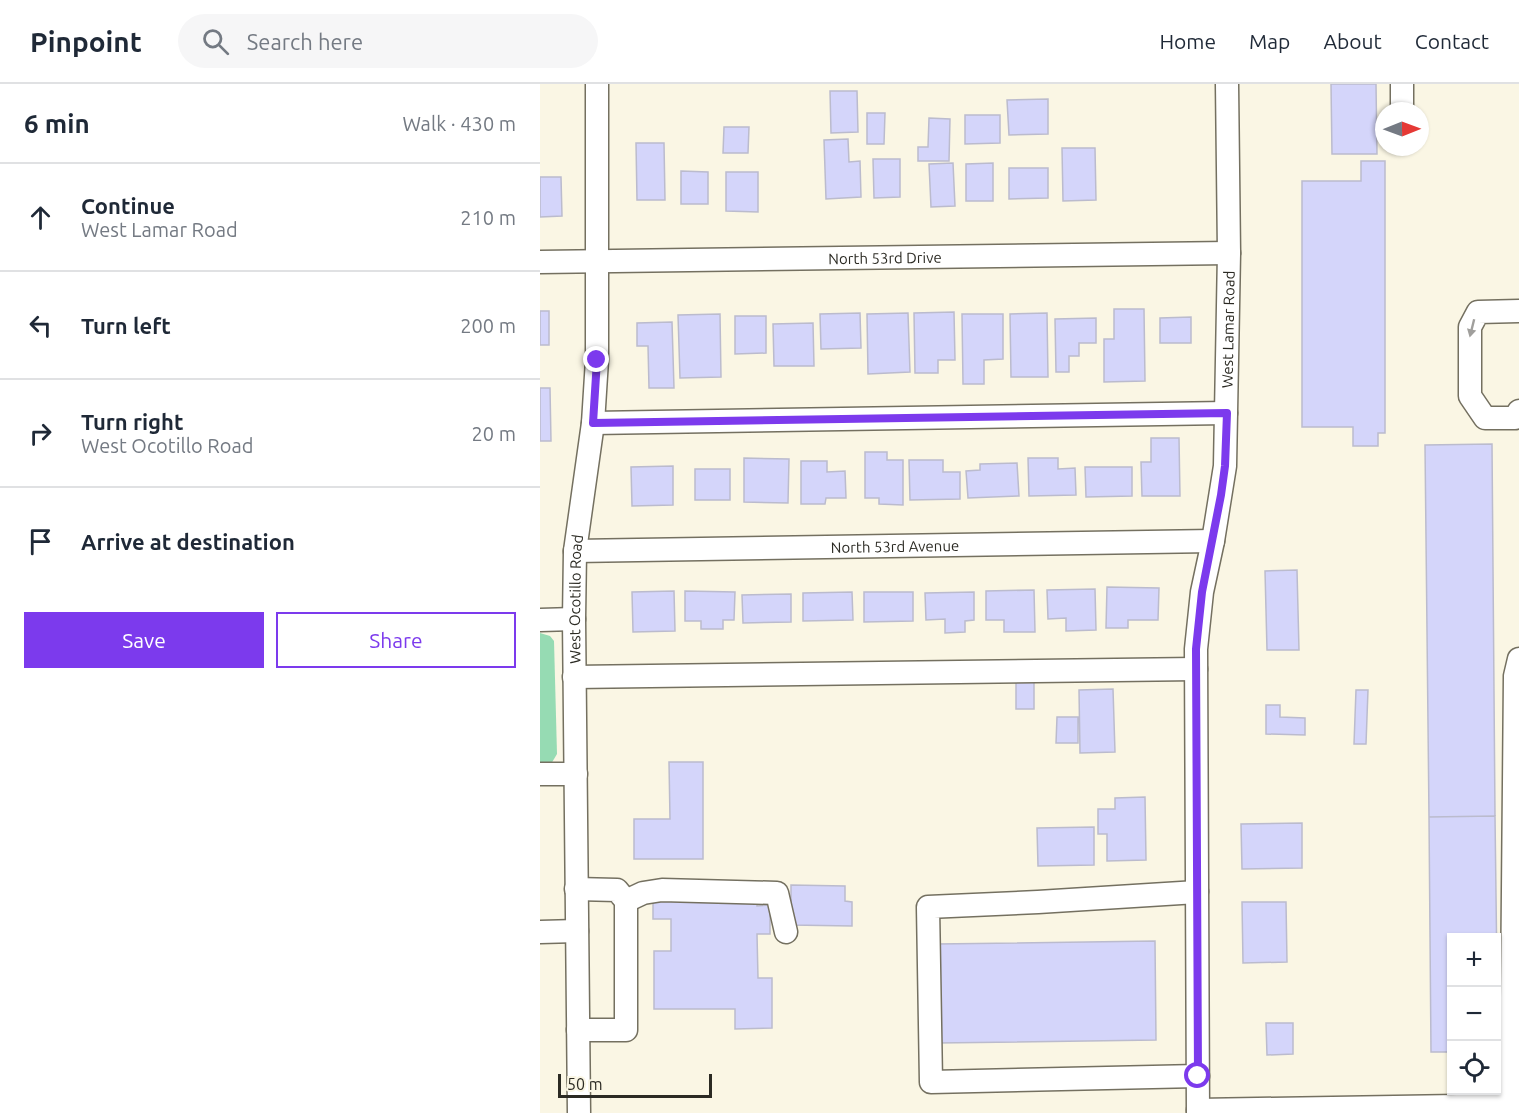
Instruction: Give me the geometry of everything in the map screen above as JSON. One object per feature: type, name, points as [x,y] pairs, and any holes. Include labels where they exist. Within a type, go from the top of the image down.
[{"type":"street","name":"West Ocotillo Road","points":[[579,1113],[574,677],[575,551],[593,423],[597,360],[597,84]]},
{"type":"street","name":"West Lamar Road","points":[[1198,1112],[1196,669],[1202,592],[1225,466],[1229,252],[1227,84]]},
{"type":"street","points":[[1402,84],[1402,102]]},
{"type":"street","name":"North 53rd Drive","points":[[540,262],[1229,252]]},
{"type":"street","points":[[1519,311],[1478,312],[1470,327],[1470,396],[1485,418],[1515,418],[1519,411]]},
{"type":"street","points":[[593,423],[1227,413]]},
{"type":"street","name":"North 53rd Avenue","points":[[575,551],[1213,541]]},
{"type":"street","points":[[540,620],[574,619]]},
{"type":"street","points":[[1198,1112],[1515,1105],[1515,676],[1519,659]]},
{"type":"street","points":[[574,677],[1196,669]]},
{"type":"street","points":[[540,774],[576,774]]},
{"type":"street","points":[[576,890],[617,890],[626,901],[626,1030],[578,1030]]},
{"type":"street","points":[[626,901],[643,893],[662,890],[777,893],[786,932]]},
{"type":"street","points":[[1197,892],[928,907],[931,1082],[1198,1076]]},
{"type":"street","points":[[540,932],[577,931]]},
{"type":"green space","points":[[540,633],[550,636],[554,641],[557,754],[551,764],[540,767]]},
{"type":"building","points":[[1331,84],[1376,84],[1375,154],[1332,154]]},
{"type":"building","points":[[830,91],[857,91],[858,132],[831,133]]},
{"type":"building","points":[[1048,99],[1048,134],[1009,135],[1007,100]]},
{"type":"building","points":[[867,113],[885,113],[884,144],[867,144]]},
{"type":"building","points":[[965,115],[1000,115],[1000,143],[965,144]]},
{"type":"building","points":[[929,118],[950,119],[949,161],[918,161],[918,147],[928,147]]},
{"type":"building","points":[[724,127],[749,127],[748,153],[723,153]]},
{"type":"building","points":[[848,139],[849,162],[860,161],[861,197],[826,199],[824,140]]},
{"type":"building","points":[[636,143],[664,143],[665,200],[637,200]]},
{"type":"building","points":[[1062,148],[1095,148],[1096,200],[1063,201]]},
{"type":"building","points":[[873,159],[900,159],[900,197],[874,198]]},
{"type":"building","points":[[1361,161],[1385,161],[1385,433],[1378,433],[1378,446],[1353,446],[1353,427],[1302,427],[1302,181],[1361,181]]},
{"type":"building","points":[[953,163],[955,206],[931,207],[929,164]]},
{"type":"building","points":[[993,163],[993,201],[966,201],[966,164]]},
{"type":"building","points":[[1009,168],[1048,168],[1048,198],[1009,199]]},
{"type":"building","points":[[681,171],[708,172],[708,204],[681,204]]},
{"type":"building","points":[[726,172],[758,172],[758,212],[726,211]]},
{"type":"building","points":[[540,177],[561,177],[562,216],[540,217]]},
{"type":"building","points":[[1114,309],[1144,309],[1145,381],[1104,382],[1104,339],[1114,339]]},
{"type":"building","points":[[540,311],[549,311],[549,345],[540,345]]},
{"type":"building","points":[[954,312],[955,360],[938,360],[938,373],[915,373],[914,313]]},
{"type":"building","points":[[860,313],[861,348],[821,349],[820,314]]},
{"type":"building","points":[[908,313],[910,372],[868,374],[867,314]]},
{"type":"building","points":[[1047,313],[1048,377],[1011,377],[1010,314]]},
{"type":"building","points":[[720,314],[721,377],[680,378],[678,315]]},
{"type":"building","points":[[962,314],[1003,314],[1003,359],[984,360],[984,384],[963,384]]},
{"type":"building","points":[[735,316],[766,316],[766,353],[735,354]]},
{"type":"building","points":[[1191,317],[1191,343],[1160,343],[1160,318]]},
{"type":"building","points":[[1096,318],[1096,343],[1079,343],[1079,356],[1069,356],[1069,372],[1056,372],[1055,319]]},
{"type":"building","points":[[672,322],[674,388],[649,388],[648,346],[637,346],[637,323]]},
{"type":"building","points":[[813,323],[814,366],[774,366],[773,324]]},
{"type":"building","points":[[540,388],[550,388],[551,441],[540,441]]},
{"type":"building","points":[[1151,438],[1179,438],[1180,496],[1142,496],[1141,462],[1151,462]]},
{"type":"building","points":[[1492,444],[1495,816],[1429,817],[1425,445]]},
{"type":"building","points":[[865,452],[887,452],[887,460],[903,460],[903,505],[879,504],[879,498],[865,498]]},
{"type":"building","points":[[744,458],[789,459],[788,503],[744,502]]},
{"type":"building","points":[[1028,458],[1058,458],[1058,469],[1075,468],[1076,495],[1029,496]]},
{"type":"building","points":[[909,460],[943,460],[943,472],[960,472],[960,499],[910,500]]},
{"type":"building","points":[[801,461],[827,461],[827,472],[845,471],[846,498],[826,498],[825,504],[801,504]]},
{"type":"building","points":[[1017,463],[1019,496],[968,498],[966,471],[980,470],[980,464]]},
{"type":"building","points":[[673,466],[673,505],[632,506],[631,467]]},
{"type":"building","points":[[1085,467],[1132,467],[1132,496],[1086,497]]},
{"type":"building","points":[[695,469],[730,469],[730,500],[695,500]]},
{"type":"building","points":[[1297,570],[1299,650],[1267,650],[1265,571]]},
{"type":"building","points":[[1107,587],[1159,588],[1158,620],[1128,620],[1128,628],[1106,628]]},
{"type":"building","points":[[1095,589],[1096,630],[1066,631],[1066,618],[1048,619],[1047,590]]},
{"type":"building","points":[[1034,590],[1035,632],[1004,632],[1004,620],[986,620],[986,591]]},
{"type":"building","points":[[674,591],[675,631],[633,632],[632,592]]},
{"type":"building","points":[[685,591],[735,592],[734,620],[723,620],[723,629],[701,629],[701,621],[685,621]]},
{"type":"building","points":[[852,592],[853,620],[803,621],[803,593]]},
{"type":"building","points":[[864,592],[913,592],[913,621],[864,622]]},
{"type":"building","points":[[974,592],[974,620],[965,621],[965,632],[945,633],[945,619],[926,620],[925,593]]},
{"type":"building","points":[[791,594],[791,622],[743,623],[742,595]]},
{"type":"building","points":[[1016,681],[1034,681],[1034,709],[1016,709]]},
{"type":"building","points":[[1113,689],[1115,752],[1080,753],[1079,690]]},
{"type":"building","points":[[1356,690],[1368,690],[1366,744],[1354,744]]},
{"type":"building","points":[[1266,705],[1280,705],[1280,717],[1305,718],[1305,735],[1266,734]]},
{"type":"building","points":[[1057,717],[1078,717],[1078,743],[1056,743]]},
{"type":"building","points":[[669,762],[703,762],[703,859],[634,859],[634,819],[670,819]]},
{"type":"building","points":[[1145,797],[1146,860],[1107,861],[1107,834],[1098,834],[1098,809],[1115,809],[1115,798]]},
{"type":"building","points":[[1495,816],[1496,933],[1447,933],[1447,1052],[1431,1052],[1429,817]]},
{"type":"building","points":[[1302,823],[1302,868],[1242,869],[1241,824]]},
{"type":"building","points":[[1094,827],[1094,865],[1038,866],[1037,828]]},
{"type":"building","points":[[791,885],[845,886],[845,901],[852,902],[852,926],[791,925]]},
{"type":"building","points":[[757,895],[757,906],[770,905],[770,934],[757,934],[758,978],[772,978],[772,1028],[735,1029],[735,1009],[654,1009],[654,951],[671,951],[671,919],[653,919],[653,896]]},
{"type":"building","points":[[1242,902],[1286,902],[1287,962],[1243,963]]},
{"type":"building","points":[[1155,941],[1156,1040],[937,1043],[936,944]]},
{"type":"building","points":[[1266,1023],[1293,1023],[1293,1054],[1267,1055]]},
{"type":"route","points":[[597,360],[593,423],[1227,413],[1225,466],[1202,592],[1196,649],[1198,1076]]}]
